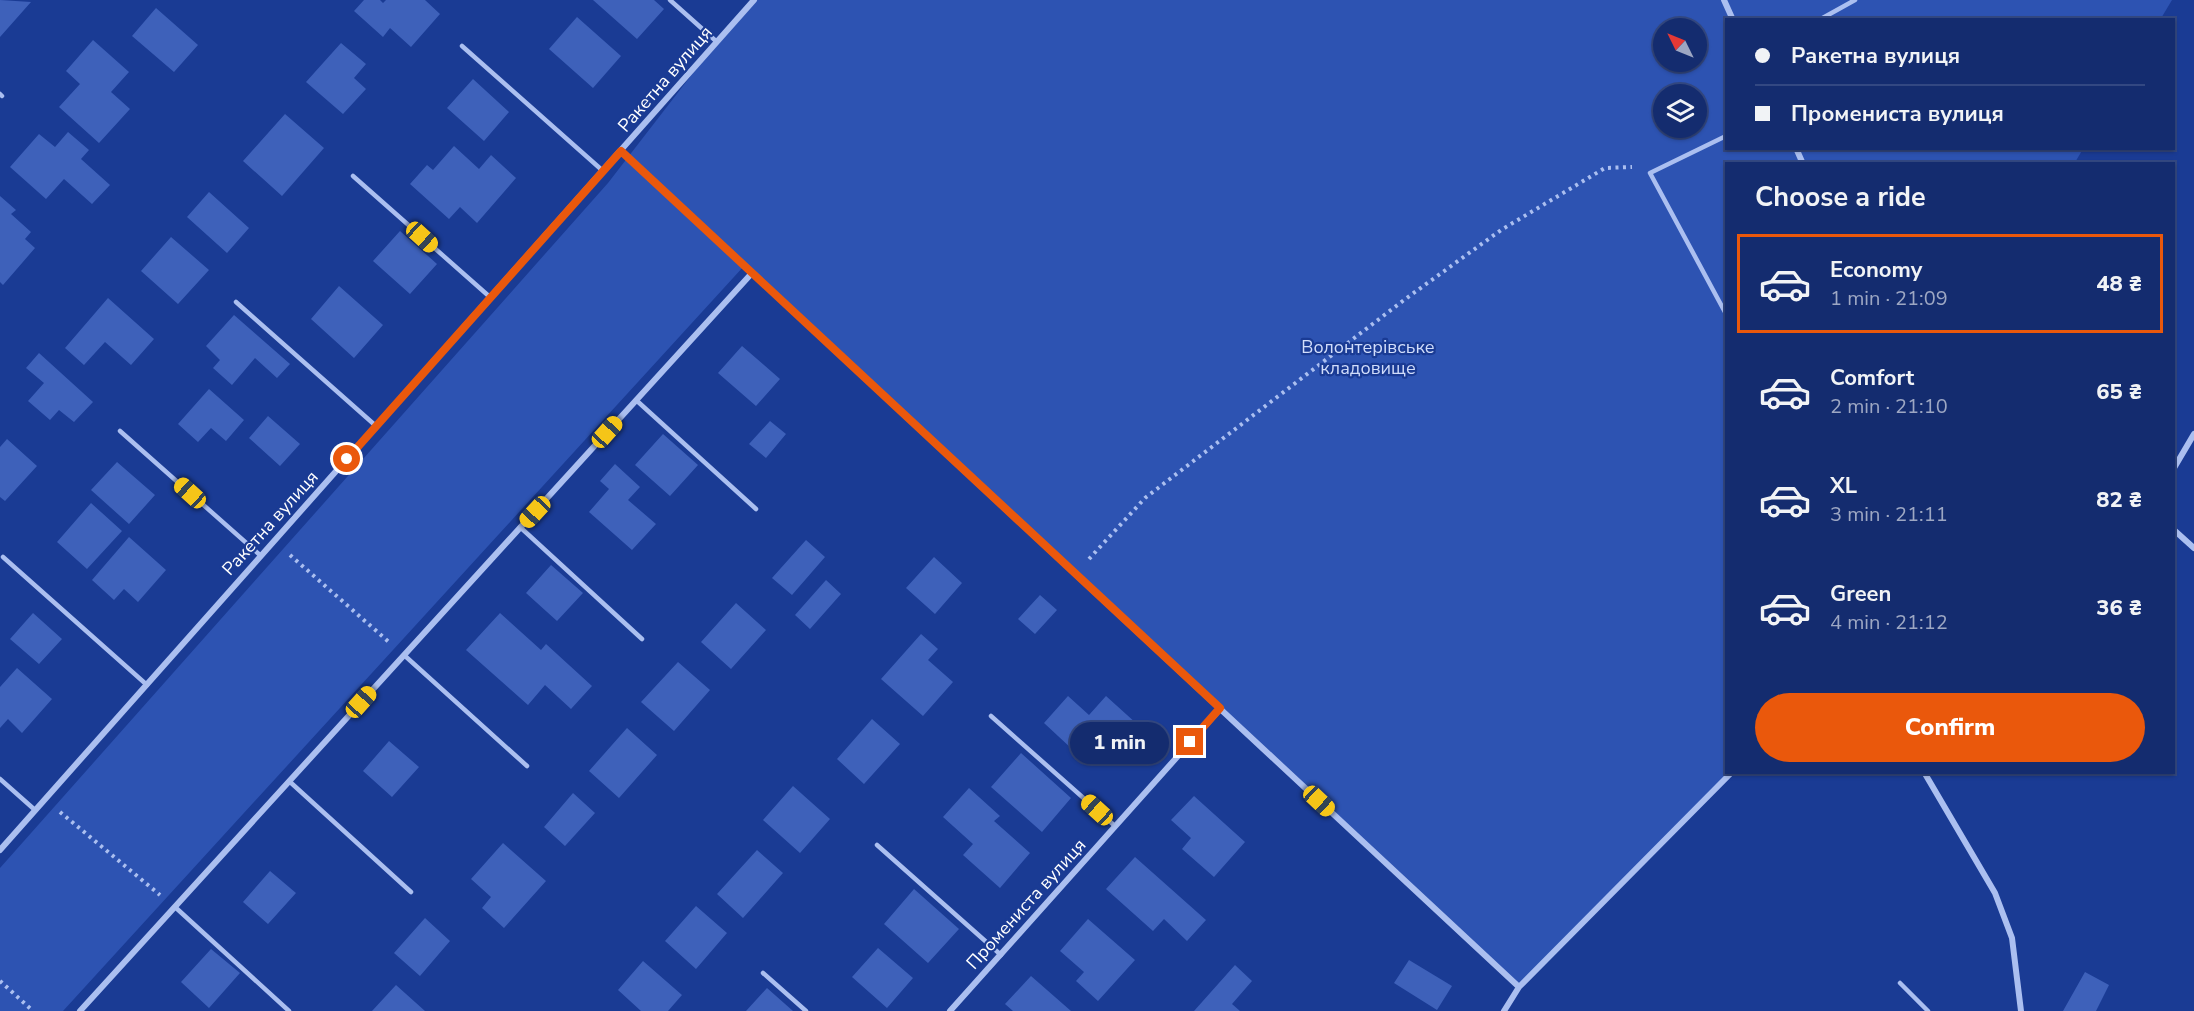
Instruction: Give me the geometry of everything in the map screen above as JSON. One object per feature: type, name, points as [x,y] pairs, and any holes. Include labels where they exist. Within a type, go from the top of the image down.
[{"type":"street","name":"Ракетна вулиця","points":[[0,850],[754,0]]},
{"type":"street","points":[[1724,0],[1732,18]]},
{"type":"street","points":[[621,151],[1519,987]]},
{"type":"street","points":[[80,1011],[752,273]]},
{"type":"street","points":[[2175,466],[2194,434]]},
{"type":"street","points":[[2175,531],[2194,548]]},
{"type":"street","name":"Промениста вулиця","points":[[950,1011],[1220,708]]},
{"type":"street","points":[[1504,1011],[1519,987],[1730,774]]},
{"type":"street","points":[[1925,774],[1995,893],[2012,938],[2021,1011]]},
{"type":"lane","points":[[669,0],[717,42]]},
{"type":"lane","points":[[1823,18],[1855,0]]},
{"type":"lane","points":[[462,46],[603,171]]},
{"type":"lane","points":[[1725,136],[1650,173],[1725,312]]},
{"type":"lane","points":[[353,176],[490,298]]},
{"type":"lane","points":[[236,302],[376,426]]},
{"type":"lane","points":[[636,400],[756,509]]},
{"type":"lane","points":[[120,431],[261,556]]},
{"type":"lane","points":[[520,527],[642,639]]},
{"type":"lane","points":[[3,557],[147,685]]},
{"type":"lane","points":[[404,655],[526,766]]},
{"type":"lane","points":[[992,716],[1115,826]]},
{"type":"lane","points":[[0,779],[35,810]]},
{"type":"lane","points":[[289,781],[411,892]]},
{"type":"lane","points":[[877,845],[1000,955]]},
{"type":"lane","points":[[175,907],[289,1011]]},
{"type":"lane","points":[[763,973],[806,1011]]},
{"type":"lane","points":[[1900,983],[1928,1011]]},
{"type":"path","points":[[1075,574],[1145,498],[1404,300],[1501,230],[1605,168],[1628,165],[1650,173]]},
{"type":"path","points":[[275,541],[404,655]]},
{"type":"path","points":[[45,799],[175,907]]},
{"type":"path","points":[[0,981],[33,1011]]},
{"type":"green space","name":"Волонтерівське кладовище","points":[[754,0],[2172,0],[2161,18],[1725,18],[1725,150],[2082,150],[2075,162],[1725,162],[1725,774],[1731,774],[1519,987],[744,266],[63,1011],[0,1011],[0,868],[608,183],[717,42]]},
{"type":"building","points":[[0,0],[31,2],[0,37]]},
{"type":"building","points":[[364,0],[380,0],[383,3],[386,0],[425,0],[440,14],[411,47],[390,28],[383,37],[354,11]]},
{"type":"building","points":[[593,0],[654,0],[664,9],[637,39]]},
{"type":"building","points":[[156,8],[198,45],[174,72],[132,36]]},
{"type":"building","points":[[577,17],[621,56],[593,88],[549,49]]},
{"type":"building","points":[[93,40],[129,72],[111,92],[130,109],[99,143],[59,107],[80,84],[66,71]]},
{"type":"building","points":[[341,43],[366,64],[354,78],[366,89],[343,114],[306,82]]},
{"type":"building","points":[[473,79],[509,112],[484,141],[447,108]]},
{"type":"building","points":[[285,114],[324,148],[282,196],[243,161]]},
{"type":"building","points":[[68,132],[89,150],[81,159],[110,185],[92,204],[64,179],[46,199],[10,167],[39,134],[55,147]]},
{"type":"building","points":[[454,146],[479,169],[491,155],[516,178],[477,223],[460,207],[449,219],[410,184],[427,165],[433,170]]},
{"type":"building","points":[[209,192],[249,228],[227,253],[187,217]]},
{"type":"building","points":[[0,196],[16,210],[11,214],[31,232],[25,239],[35,248],[3,285],[0,282]]},
{"type":"building","points":[[400,231],[437,264],[410,294],[373,261]]},
{"type":"building","points":[[171,237],[209,270],[178,304],[141,271]]},
{"type":"building","points":[[339,286],[383,325],[354,358],[311,319]]},
{"type":"building","points":[[108,298],[154,339],[131,365],[105,342],[84,365],[65,348]]},
{"type":"building","points":[[234,315],[290,364],[277,378],[255,358],[232,385],[213,368],[220,360],[206,346]]},
{"type":"building","points":[[742,346],[780,379],[756,406],[718,373]]},
{"type":"building","points":[[39,353],[93,402],[74,422],[59,410],[50,420],[28,401],[44,383],[26,368]]},
{"type":"building","points":[[209,389],[244,420],[226,441],[211,428],[198,442],[178,424]]},
{"type":"building","points":[[268,416],[300,444],[280,466],[249,438]]},
{"type":"building","points":[[770,421],[786,434],[766,458],[749,444]]},
{"type":"building","points":[[663,434],[698,465],[670,496],[635,465]]},
{"type":"building","points":[[7,439],[37,466],[5,501],[0,497],[0,447]]},
{"type":"building","points":[[117,462],[155,495],[129,524],[91,490]]},
{"type":"building","points":[[615,464],[640,487],[628,500],[656,524],[632,550],[589,512],[609,489],[600,481]]},
{"type":"building","points":[[91,503],[122,531],[87,569],[57,542]]},
{"type":"building","points":[[129,537],[166,570],[138,602],[124,589],[114,600],[92,580]]},
{"type":"building","points":[[806,540],[825,557],[792,595],[772,578]]},
{"type":"building","points":[[934,557],[962,583],[935,614],[906,588]]},
{"type":"building","points":[[551,565],[583,593],[557,621],[526,593]]},
{"type":"building","points":[[826,580],[841,594],[810,629],[795,615]]},
{"type":"building","points":[[1040,595],[1057,610],[1035,634],[1018,619]]},
{"type":"building","points":[[736,603],[766,630],[731,669],[701,642]]},
{"type":"building","points":[[33,613],[62,639],[39,664],[10,639]]},
{"type":"building","points":[[500,613],[541,650],[546,644],[592,686],[571,709],[545,685],[528,705],[466,650]]},
{"type":"building","points":[[921,634],[938,649],[928,660],[953,682],[923,716],[881,679]]},
{"type":"building","points":[[678,662],[710,690],[674,731],[641,702]]},
{"type":"building","points":[[17,668],[52,699],[22,733],[8,719],[0,728],[0,687]]},
{"type":"building","points":[[1068,696],[1089,715],[1106,696],[1137,724],[1106,759],[1082,738],[1072,749],[1044,723]]},
{"type":"building","points":[[872,719],[900,744],[864,784],[837,759]]},
{"type":"building","points":[[627,728],[657,755],[619,798],[589,771]]},
{"type":"building","points":[[389,741],[419,767],[392,797],[363,771]]},
{"type":"building","points":[[1021,753],[1071,798],[1042,832],[991,787]]},
{"type":"building","points":[[793,786],[830,819],[800,853],[763,820]]},
{"type":"building","points":[[969,788],[1000,816],[994,821],[1030,853],[1000,888],[963,855],[973,844],[943,817]]},
{"type":"building","points":[[573,793],[595,813],[565,846],[544,827]]},
{"type":"building","points":[[1194,796],[1245,842],[1214,877],[1182,849],[1191,838],[1171,820]]},
{"type":"building","points":[[503,843],[546,881],[504,928],[482,908],[491,897],[471,879]]},
{"type":"building","points":[[757,850],[783,873],[743,918],[717,894]]},
{"type":"building","points":[[1135,857],[1206,920],[1187,941],[1164,919],[1153,931],[1106,889]]},
{"type":"building","points":[[270,871],[296,893],[268,924],[243,902]]},
{"type":"building","points":[[914,889],[959,929],[928,963],[884,924]]},
{"type":"building","points":[[696,906],[727,933],[696,969],[665,941]]},
{"type":"building","points":[[425,918],[450,941],[420,976],[394,953]]},
{"type":"building","points":[[1088,919],[1135,960],[1098,1001],[1076,981],[1084,972],[1060,951]]},
{"type":"building","points":[[878,948],[913,978],[887,1008],[852,977]]},
{"type":"building","points":[[211,949],[240,973],[209,1008],[181,982]]},
{"type":"building","points":[[1409,960],[1452,986],[1437,1010],[1394,983]]},
{"type":"building","points":[[643,961],[682,995],[668,1011],[641,1011],[618,990]]},
{"type":"building","points":[[1235,965],[1252,981],[1232,1004],[1240,1011],[1194,1011]]},
{"type":"building","points":[[2085,972],[2109,985],[2096,1011],[2063,1011]]},
{"type":"building","points":[[1031,976],[1071,1011],[1013,1011],[1005,1004]]},
{"type":"building","points":[[396,985],[425,1011],[372,1011]]},
{"type":"building","points":[[767,988],[793,1011],[746,1011]]},
{"type":"route","points":[[347,459],[621,151],[1220,708],[1190,742]]}]
